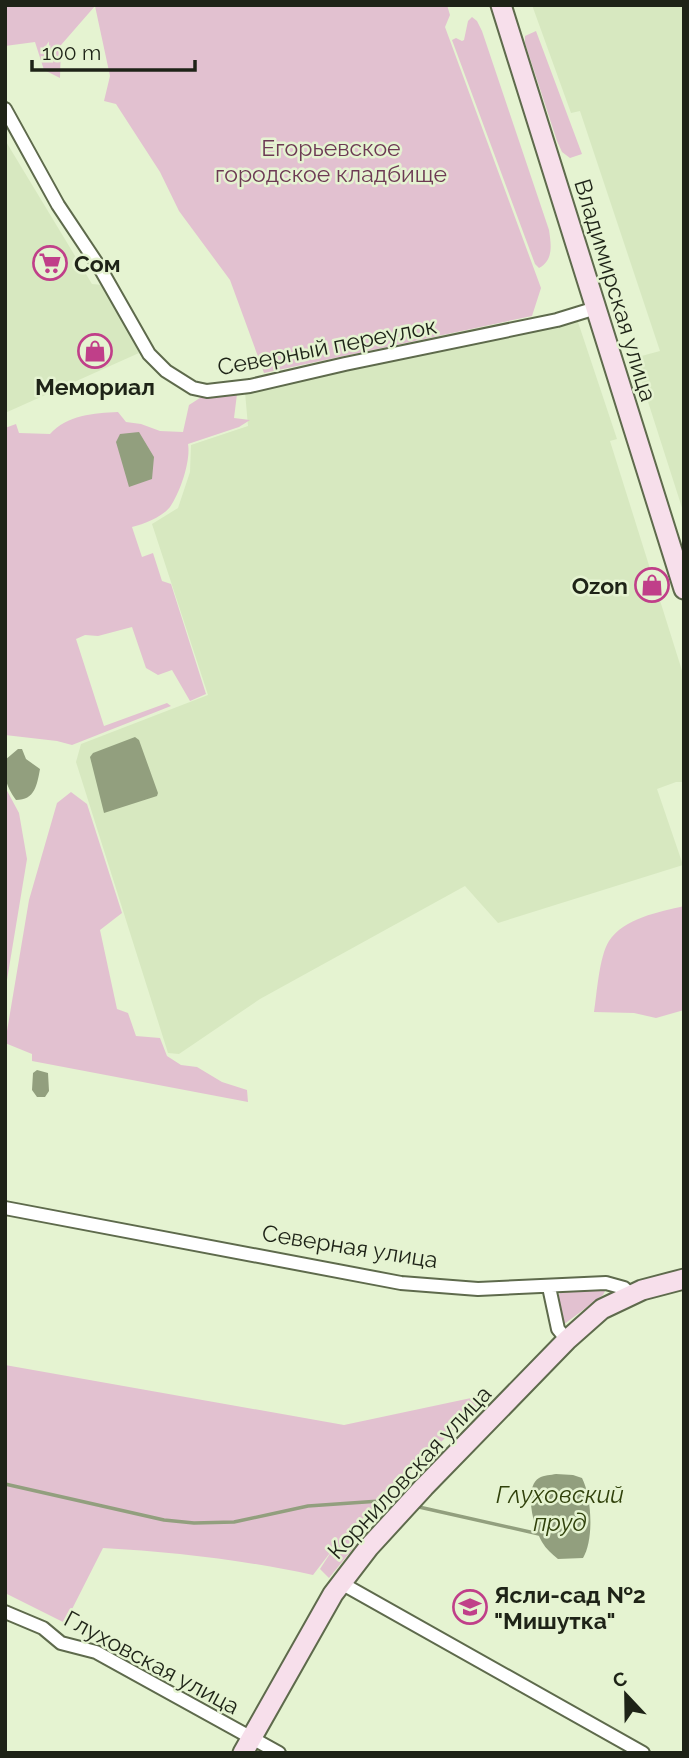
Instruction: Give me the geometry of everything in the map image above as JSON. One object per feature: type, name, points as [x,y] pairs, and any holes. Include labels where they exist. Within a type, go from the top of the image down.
[{"type":"street","name":"Владимирская улица","points":[[501,5],[680,566],[684,589]]},
{"type":"street","name":"Северный переулок","points":[[5,109],[46,184],[100,268],[149,354],[166,371],[193,388],[207,391],[250,386],[557,320],[596,308]]},
{"type":"street","name":"Северная улица","points":[[5,1208],[401,1283],[478,1289],[607,1283],[624,1288],[630,1294]]},
{"type":"street","points":[[630,1294],[684,1279]]},
{"type":"street","points":[[548,1287],[558,1329],[567,1340]]},
{"type":"street","name":"Корниловская улица","points":[[247,1745],[300,1649],[341,1583],[369,1547],[567,1340],[602,1309],[630,1294]]},
{"type":"street","points":[[341,1583],[643,1753]]},
{"type":"street","name":"Глуховская улица","points":[[5,1612],[43,1628],[61,1643],[96,1652],[247,1745],[279,1753]]},
{"type":"shaded area","points":[[532,5],[684,5],[684,514],[634,358],[660,351],[580,111],[571,113]]},
{"type":"shaded area","points":[[5,140],[92,284],[103,285],[139,353],[5,413]]},
{"type":"shaded area","points":[[577,319],[617,439],[610,441],[684,677],[684,782],[657,789],[683,865],[498,923],[465,886],[260,999],[179,1054],[168,1053],[76,762],[81,744],[208,695],[152,524],[178,508],[190,472],[191,445],[248,426],[245,392]]},
{"type":"green space","name":"Егорьевское городское кладбище","points":[[5,5],[447,5],[450,15],[445,27],[541,288],[532,316],[264,373],[230,280],[179,211],[160,172],[116,104],[104,101],[110,76],[95,6],[61,45],[60,78],[44,70],[35,42],[5,46]]},
{"type":"green space","points":[[472,17],[482,31],[549,230],[549,256],[539,268],[535,264],[452,40],[464,40],[468,21]]},
{"type":"green space","points":[[536,31],[582,154],[570,158],[562,152],[557,141],[525,43],[525,36]]},
{"type":"green space","points":[[237,394],[234,418],[250,420],[239,427],[188,444],[184,477],[170,507],[158,517],[132,527],[142,557],[153,553],[162,581],[171,584],[206,694],[190,701],[172,670],[158,675],[146,668],[132,627],[98,636],[85,635],[76,639],[104,726],[167,703],[171,706],[72,745],[5,735],[5,428],[16,424],[19,433],[50,434],[73,419],[90,414],[118,412],[126,422],[160,431],[183,432],[189,405],[203,396]]},
{"type":"green space","points":[[5,787],[19,813],[27,859],[5,992]]},
{"type":"green space","points":[[71,792],[87,804],[122,913],[100,930],[117,1009],[128,1013],[136,1036],[160,1038],[167,1056],[181,1065],[197,1067],[222,1082],[247,1090],[248,1102],[32,1061],[32,1054],[5,1043],[29,900],[57,803]]},
{"type":"green space","points":[[684,906],[684,1010],[656,1018],[634,1013],[594,1012],[603,956],[609,941],[633,921]]},
{"type":"green space","points":[[595,1288],[605,1291],[603,1295],[563,1325],[557,1297],[563,1290]]},
{"type":"green space","points":[[5,1365],[344,1425],[490,1394],[348,1533],[356,1545],[329,1578],[320,1569],[333,1549],[313,1575],[209,1557],[103,1548],[65,1623],[5,1593]]},
{"type":"water","points":[[139,432],[154,457],[152,479],[129,487],[116,442],[120,434]]},
{"type":"water","points":[[135,737],[139,740],[157,796],[104,813],[90,757],[93,753]]},
{"type":"water","points":[[18,749],[22,749],[26,759],[40,769],[31,794],[16,800],[6,781],[5,760]]},
{"type":"water","points":[[37,1070],[48,1073],[49,1091],[45,1097],[37,1097],[32,1090],[33,1073]]},
{"type":"water","name":"Глуховский пруд","points":[[556,1474],[582,1478],[585,1486],[590,1507],[590,1530],[583,1558],[558,1559],[544,1545],[536,1528],[531,1499],[534,1483],[541,1477]]},
{"type":"waterway","points":[[5,1484],[164,1520],[194,1523],[234,1522],[308,1506],[394,1500]]},
{"type":"waterway","points":[[419,1507],[539,1534]]},
{"type":"place","name":"Сом","points":[[50,263]]},
{"type":"place","name":"Мемориал","points":[[95,351]]},
{"type":"place","name":"Ozon","points":[[652,585]]},
{"type":"place","name":"Ясли-сад №2 \"Мишутка\"","points":[[470,1607]]}]
